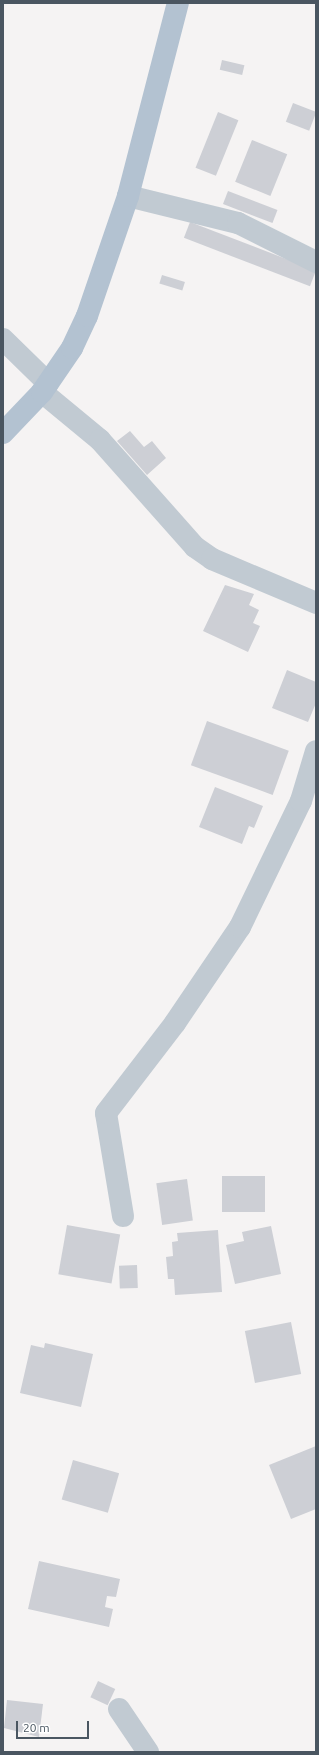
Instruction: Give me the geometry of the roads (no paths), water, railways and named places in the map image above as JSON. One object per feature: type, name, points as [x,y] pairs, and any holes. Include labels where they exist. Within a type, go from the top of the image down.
[{"type":"main road","points":[[3,433],[45,388],[72,348],[87,316],[128,196],[178,3]]},
{"type":"street","points":[[128,196],[238,223],[316,262]]},
{"type":"street","points":[[3,338],[45,388],[100,440],[195,547],[212,559],[316,603]]},
{"type":"street","points":[[124,1216],[106,1113],[175,1023],[240,926],[309,802],[316,750]]},
{"type":"street","points":[[119,1709],[148,1752]]}]
